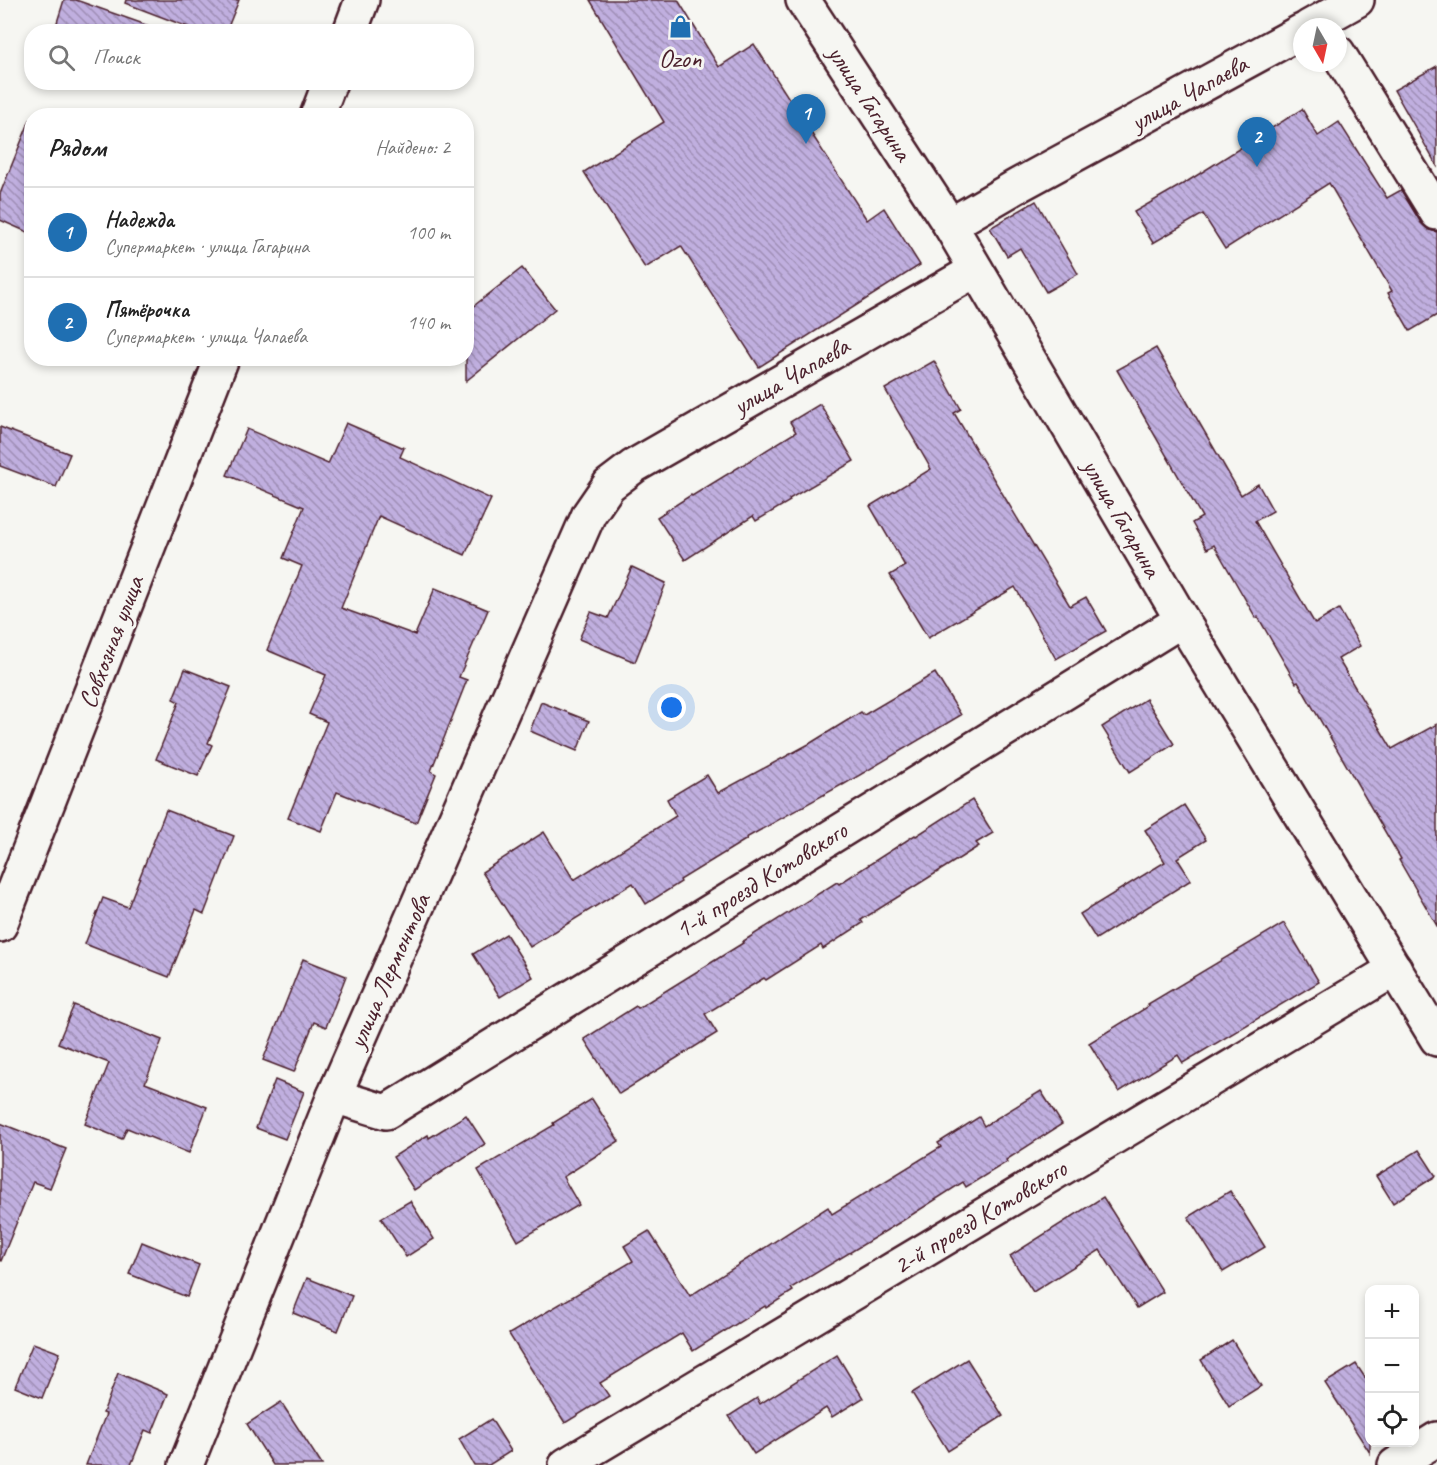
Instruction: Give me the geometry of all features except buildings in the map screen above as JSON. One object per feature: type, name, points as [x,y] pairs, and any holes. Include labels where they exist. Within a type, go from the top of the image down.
[{"type":"street","points":[[353,24],[362,0]]},
{"type":"street","name":"улица Гагарина","points":[[803,0],[950,225],[1182,620],[1437,1039]]},
{"type":"street","name":"улица Чапаева","points":[[1328,18],[1357,0]]},
{"type":"street","name":"улица Чапаева","points":[[950,225],[1017,186],[1293,38]]},
{"type":"street","points":[[1347,68],[1437,213]]},
{"type":"street","points":[[320,108],[327,90]]},
{"type":"street","name":"улица Чапаева","points":[[609,485],[634,466],[976,270]]},
{"type":"street","name":"Совхозная улица","points":[[0,925],[219,366]]},
{"type":"street","name":"улица Лермонтова","points":[[198,1457],[334,1096],[589,514],[609,485]]},
{"type":"street","name":"1-й проезд Котовского","points":[[334,1096],[386,1112],[1182,620]]},
{"type":"street","name":"2-й проезд Котовского","points":[[566,1465],[1395,969]]},
{"type":"street","points":[[1395,1465],[1437,1439]]},
{"type":"place","name":"Ozon","points":[[680,27]]},
{"type":"place","name":"Надежда","points":[[806,144]]},
{"type":"place","name":"Пятёрочка","points":[[1257,167]]}]
